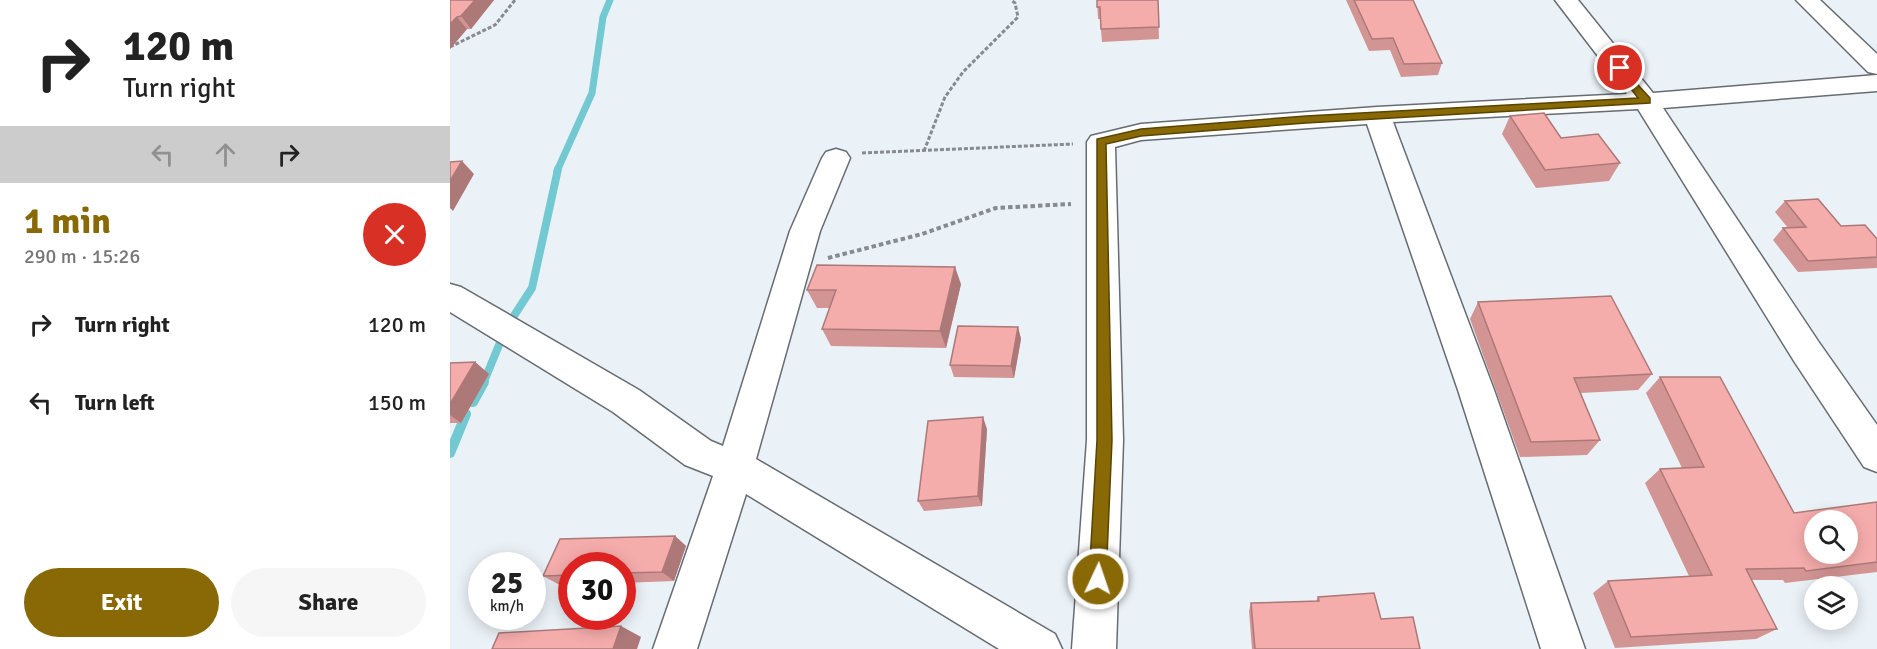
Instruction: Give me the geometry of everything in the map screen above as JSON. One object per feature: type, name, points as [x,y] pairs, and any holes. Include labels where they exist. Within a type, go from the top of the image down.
[{"type":"street","points":[[1566,0],[1646,101],[1806,351],[1877,455]]},
{"type":"street","points":[[1807,0],[1877,67]]},
{"type":"street","points":[[1094,649],[1105,440],[1101,142],[1141,132],[1377,115],[1646,101],[1877,83]]},
{"type":"street","points":[[1377,115],[1476,390],[1563,649]]},
{"type":"street","points":[[675,649],[735,467],[805,231],[836,158]]},
{"type":"street","points":[[450,296],[626,401],[698,453],[735,467],[1040,649]]},
{"type":"path","points":[[450,47],[495,25],[514,0]]},
{"type":"path","points":[[924,151],[945,97],[963,72],[1018,17],[1015,3],[1011,0]]},
{"type":"path","points":[[836,158],[847,154],[1101,142]]},
{"type":"path","points":[[795,267],[922,234],[996,208],[1064,204],[1102,206]]},
{"type":"building","points":[[450,0],[475,0],[461,16],[450,24]]},
{"type":"building","points":[[1097,0],[1158,0],[1159,27],[1101,29],[1100,7],[1097,7]]},
{"type":"building","points":[[1354,0],[1413,0],[1442,63],[1404,64],[1393,38],[1372,39]]},
{"type":"building","points":[[1544,113],[1561,138],[1598,134],[1620,163],[1545,170],[1510,116]]},
{"type":"building","points":[[462,161],[450,181],[450,162]]},
{"type":"building","points":[[1818,199],[1841,226],[1865,225],[1877,239],[1877,257],[1808,261],[1783,228],[1806,227],[1785,201]]},
{"type":"building","points":[[817,265],[955,267],[940,331],[822,329],[836,290],[807,290]]},
{"type":"building","points":[[1611,296],[1652,374],[1574,378],[1600,440],[1531,442],[1478,302]]},
{"type":"building","points":[[958,326],[1018,327],[1011,366],[950,365]]},
{"type":"building","points":[[475,362],[450,404],[450,363]]},
{"type":"building","points":[[1660,377],[1720,377],[1794,513],[1804,512],[1804,564],[1858,564],[1858,510],[1817,510],[1877,502],[1877,562],[1806,571],[1804,568],[1746,569],[1777,629],[1631,637],[1608,581],[1712,575],[1660,469],[1704,467]]},
{"type":"building","points":[[983,417],[978,496],[918,501],[928,421]]},
{"type":"building","points":[[675,536],[662,572],[636,573],[636,552],[558,552],[558,575],[546,576],[546,569],[560,539]]},
{"type":"building","points":[[1374,593],[1381,619],[1413,617],[1420,649],[1255,649],[1251,603],[1319,601],[1318,597]]},
{"type":"building","points":[[558,630],[620,630],[613,649],[492,649],[499,633]]},
{"type":"waterway","points":[[557,171],[592,93],[603,17],[610,0]]},
{"type":"waterway","points":[[483,383],[506,328],[532,288],[558,169]]},
{"type":"waterway","points":[[473,402],[483,383]]},
{"type":"waterway","points":[[450,453],[466,414]]},
{"type":"route","points":[[1098,579],[1105,440],[1101,142],[1141,132],[1377,115],[1646,101],[1620,68]]}]
